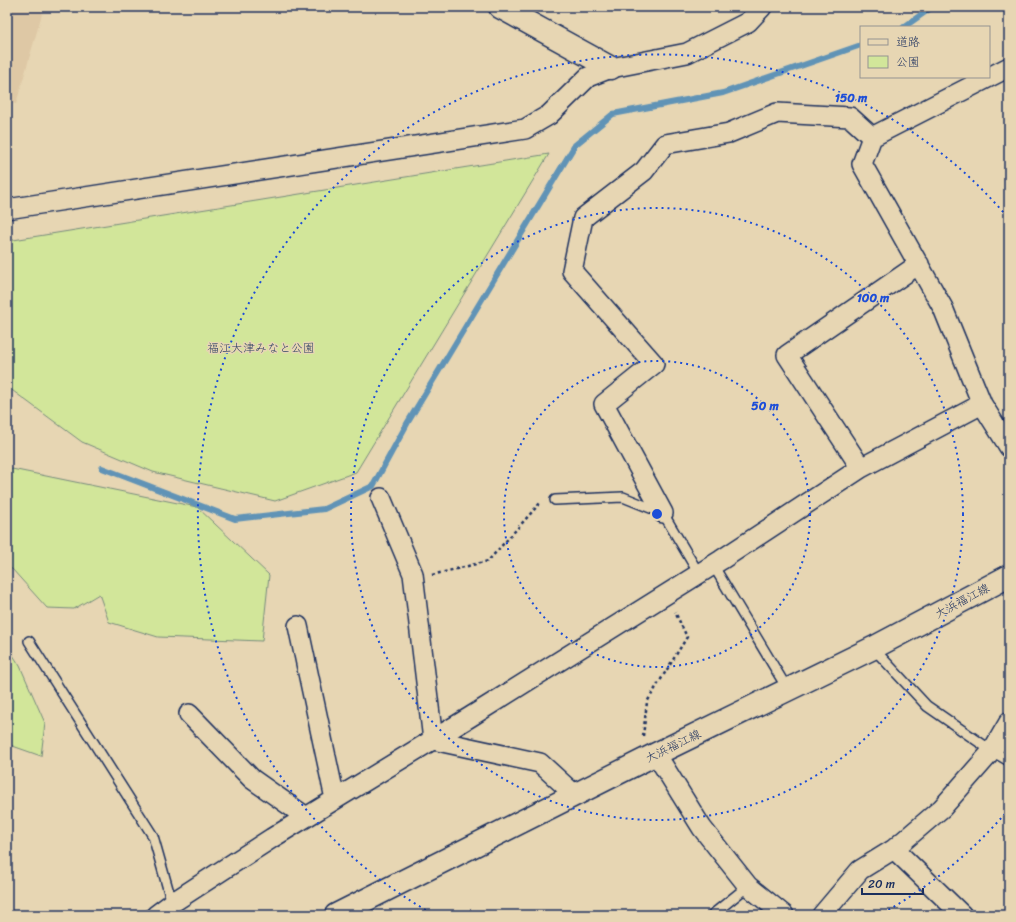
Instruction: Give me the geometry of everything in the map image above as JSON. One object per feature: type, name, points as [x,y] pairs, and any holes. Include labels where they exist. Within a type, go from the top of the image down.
[{"type":"main road","points":[[500,7],[611,68]]},
{"type":"main road","name":"大浜福江線","points":[[336,915],[873,648],[1009,576]]},
{"type":"street","points":[[7,209],[525,129],[549,115],[588,78],[611,68],[687,53],[748,22],[762,7]]},
{"type":"street","points":[[990,77],[1009,67]]},
{"type":"street","points":[[987,78],[872,137],[862,164],[943,308],[982,404],[1009,447]]},
{"type":"street","points":[[663,513],[604,404],[654,364],[572,271],[583,218],[644,171],[666,144],[729,133],[777,113],[850,117],[872,137]]},
{"type":"street","points":[[861,468],[787,355],[919,264]]},
{"type":"street","points":[[156,915],[272,838],[433,740],[667,594],[861,468],[982,404]]},
{"type":"street","points":[[381,498],[413,574],[433,740]]},
{"type":"street","points":[[298,626],[335,799]]},
{"type":"street","points":[[189,714],[252,779],[306,817]]},
{"type":"street","points":[[822,915],[860,870],[894,849],[942,808],[992,752],[1009,722]]},
{"type":"street","points":[[433,740],[540,763],[575,795]]},
{"type":"street","points":[[648,759],[748,886],[784,915]]},
{"type":"street","points":[[894,849],[962,915]]},
{"type":"lane","points":[[555,500],[623,497],[663,513],[706,569],[788,690]]},
{"type":"lane","points":[[29,641],[153,836],[172,903]]},
{"type":"lane","points":[[873,648],[927,706],[992,752],[1009,762]]},
{"type":"lane","points":[[712,915],[748,886]]},
{"type":"path","points":[[414,579],[488,561],[541,502],[555,500]]},
{"type":"path","points":[[648,759],[647,702],[687,637],[667,594]]},
{"type":"shaded area","points":[[7,7],[44,7],[16,104],[7,102]]},
{"type":"green space","name":"福江大津みなと公園","points":[[549,154],[356,472],[275,501],[153,472],[82,442],[9,388],[7,378],[7,241]]},
{"type":"green space","points":[[7,468],[197,507],[269,575],[262,641],[158,637],[109,622],[99,594],[74,609],[47,608],[12,569],[7,568]]},
{"type":"green space","points":[[7,646],[20,666],[45,723],[41,756],[7,744]]},
{"type":"waterway","points":[[905,26],[932,7]]},
{"type":"waterway","points":[[102,468],[235,519],[324,509],[373,486],[408,422],[575,145],[613,114],[723,93],[860,45]]}]
